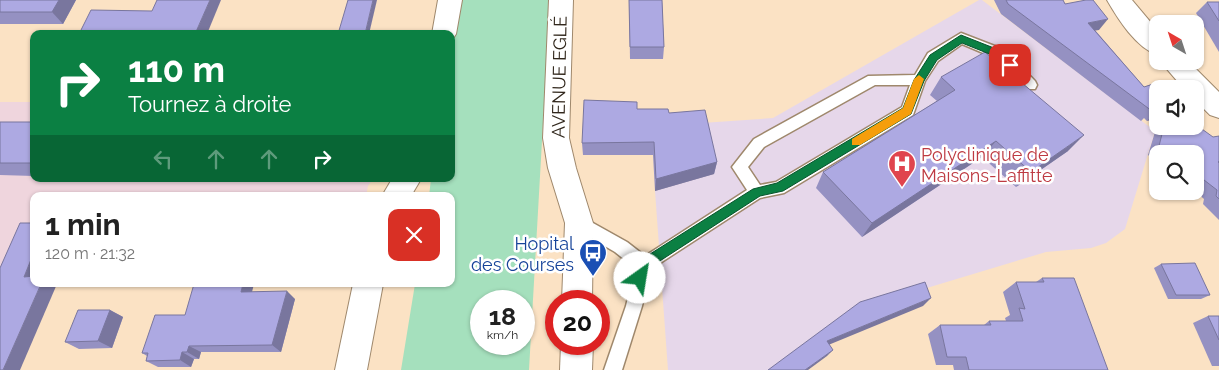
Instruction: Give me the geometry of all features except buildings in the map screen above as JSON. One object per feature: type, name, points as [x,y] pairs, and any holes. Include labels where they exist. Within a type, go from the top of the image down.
[{"type":"street","points":[[445,30],[450,0]]},
{"type":"street","name":"AVENUE EGLÉ","points":[[561,0],[556,138],[562,168],[579,223],[578,290]]},
{"type":"street","points":[[1119,0],[1149,37]]},
{"type":"street","points":[[1184,70],[1208,88],[1219,108]]},
{"type":"street","points":[[351,370],[367,287]]},
{"type":"street","points":[[576,370],[577,355]]},
{"type":"lane","points":[[614,370],[634,306],[644,265],[757,192],[779,188],[908,111],[919,80],[933,57],[961,38],[1000,54],[1030,86]]},
{"type":"lane","points":[[757,192],[739,166],[759,143],[873,80],[919,80]]},
{"type":"lane","points":[[579,223],[621,247],[644,265]]},
{"type":"shaded area","name":"Polyclinique de Maisons-Laffitte","points":[[982,0],[1149,126],[1149,135],[1154,135],[1151,145],[1149,145],[1149,151],[1125,229],[1106,243],[1091,248],[1046,252],[887,300],[772,370],[668,370],[655,191],[714,174],[702,123],[773,118]]},
{"type":"shaded area","points":[[0,102],[30,102],[30,182],[371,182],[367,192],[30,192],[30,236],[0,295]]},
{"type":"green space","points":[[459,0],[550,0],[534,290],[470,290],[470,355],[530,355],[529,370],[401,370],[415,287],[455,287],[455,192],[429,192],[431,182],[455,182],[454,30]]},
{"type":"slow traffic","points":[[856,142],[908,111],[919,79]]},
{"type":"place","name":"Polyclinique de Maisons-Laffitte","points":[[902,188]]},
{"type":"place","name":"Hopital des Courses","points":[[593,277]]},
{"type":"route","points":[[640,278],[644,265],[757,192],[779,188],[908,111],[919,80],[933,57],[961,38],[1000,54],[1010,65]]}]
